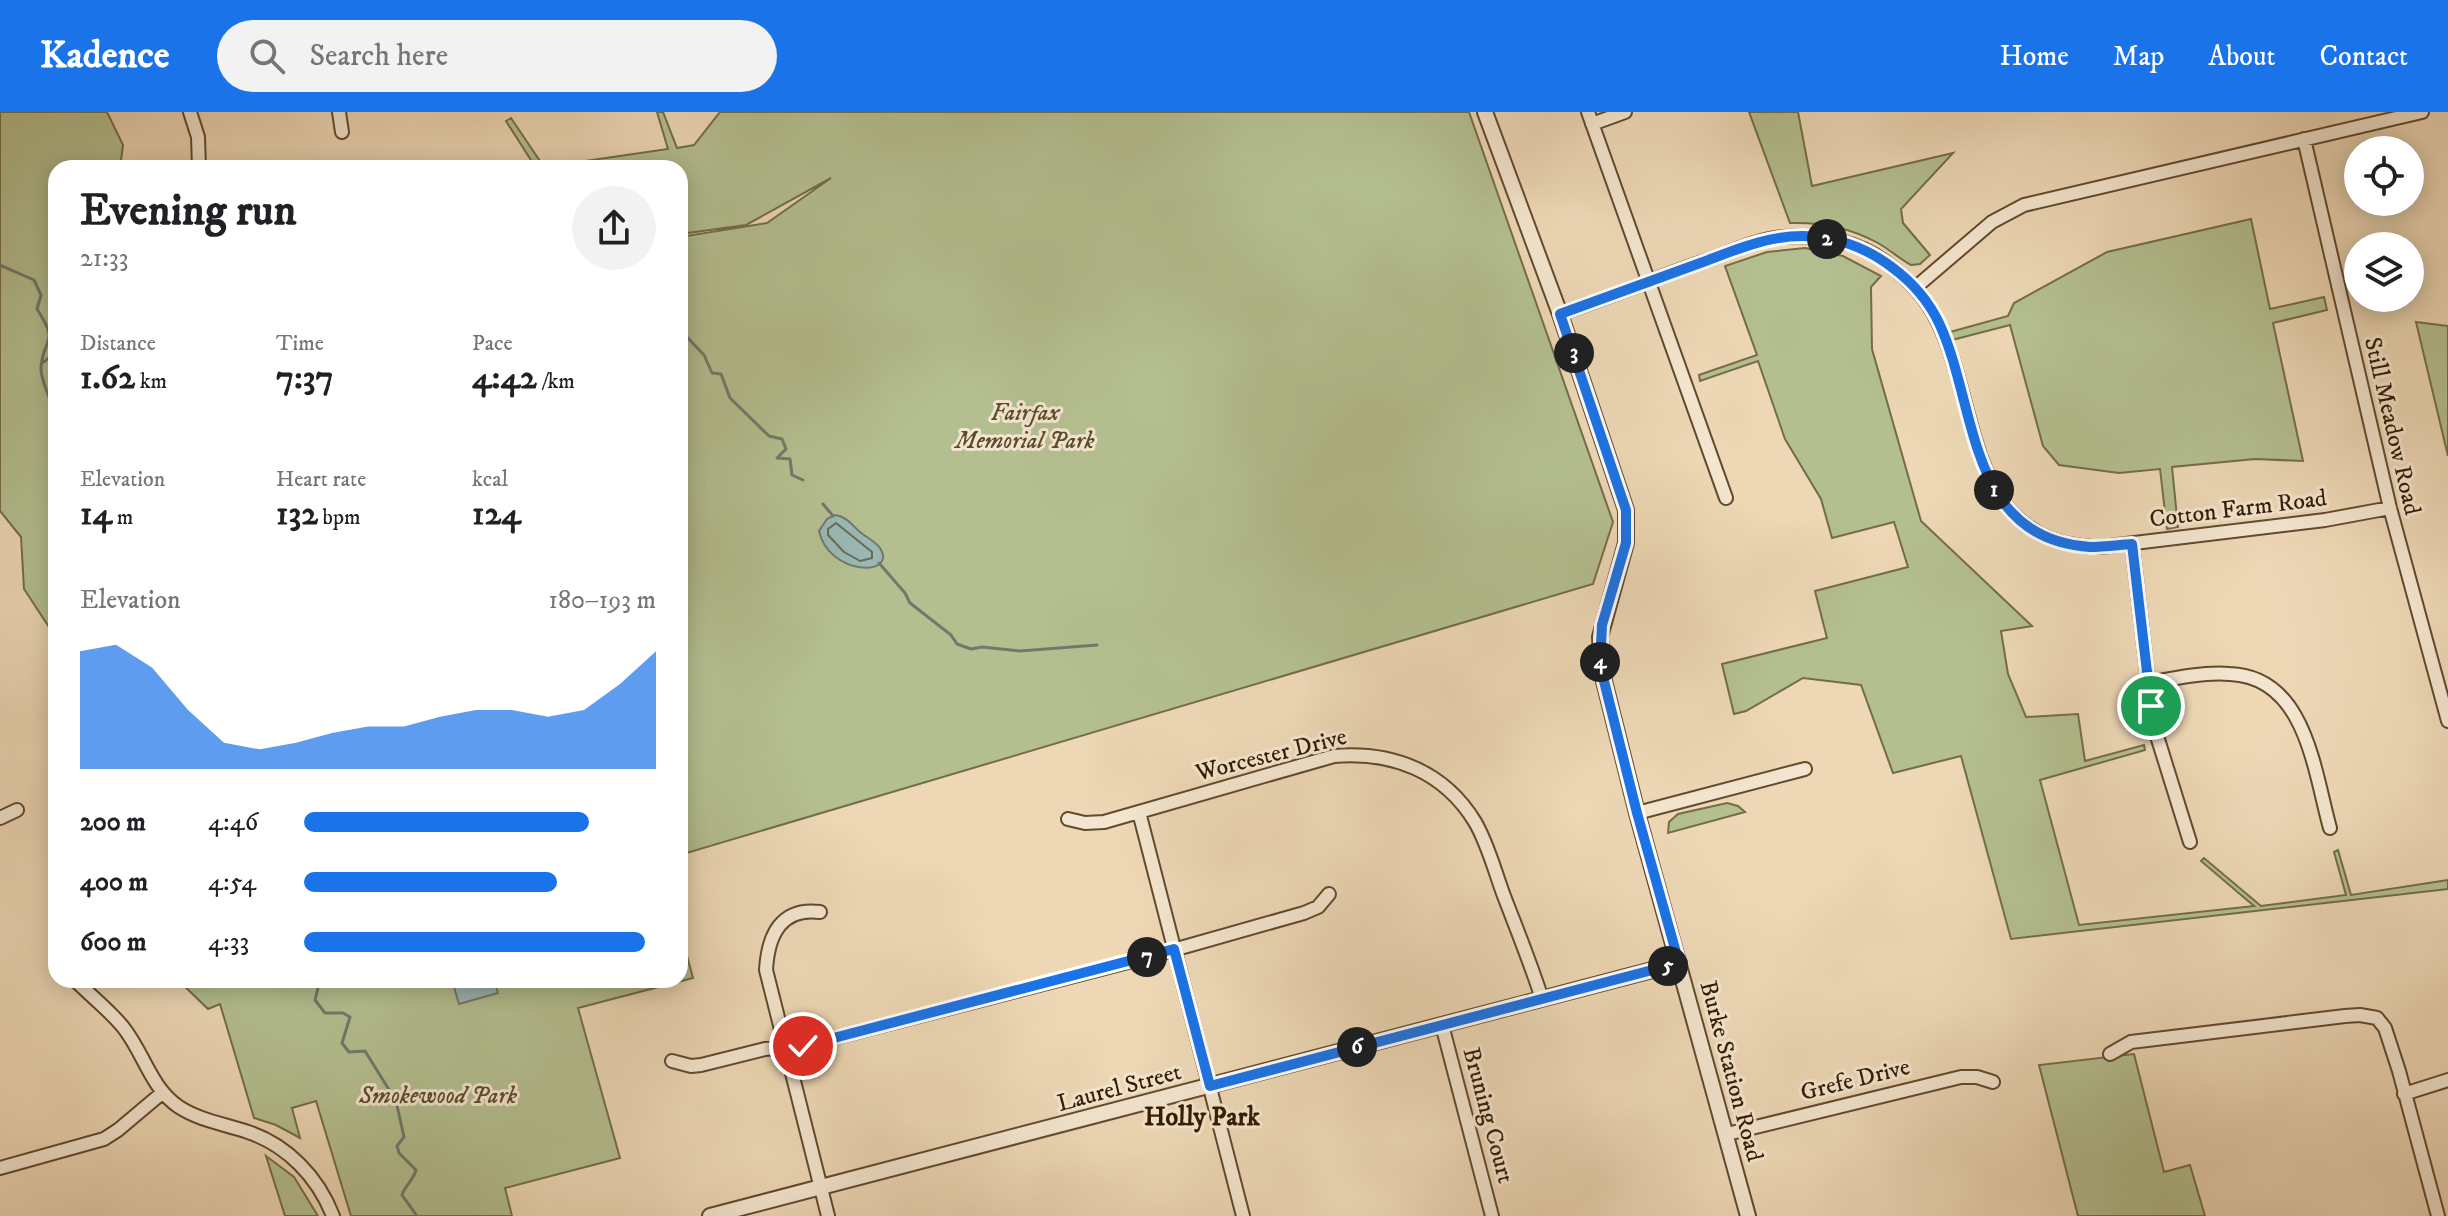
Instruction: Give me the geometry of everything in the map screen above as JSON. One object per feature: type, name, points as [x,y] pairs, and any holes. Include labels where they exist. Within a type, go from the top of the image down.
[{"type":"street","points":[[190,112],[198,137],[199,160]]},
{"type":"street","points":[[339,112],[342,132]]},
{"type":"street","name":"Burke Station Road","points":[[1485,112],[1560,314],[1626,510],[1626,543],[1602,625],[1602,673],[1637,813],[1748,1216]]},
{"type":"street","points":[[1625,112],[1590,118],[1726,498]]},
{"type":"street","points":[[1916,287],[1992,222],[2024,205],[2422,112]]},
{"type":"street","name":"Still Meadow Road","points":[[2304,139],[2390,508],[2448,721]]},
{"type":"street","name":"Cotton Farm Road","points":[[1560,314],[1757,242],[1802,236],[1833,240],[1860,248],[1883,260],[1916,287],[1945,337],[1985,472],[2003,503],[2029,526],[2059,541],[2089,547],[2132,544],[2325,520],[2390,508]]},
{"type":"street","points":[[2132,544],[2157,736],[2190,842]]},
{"type":"street","points":[[2149,683],[2233,674],[2256,679],[2277,692],[2298,720],[2330,828]]},
{"type":"street","name":"Worcester Drive","points":[[1068,819],[1085,823],[1104,822],[1334,756],[1365,754],[1415,767],[1449,790],[1475,823],[1541,996]]},
{"type":"street","points":[[1637,813],[1805,769]]},
{"type":"street","points":[[0,818],[17,810]]},
{"type":"street","points":[[1139,812],[1243,1216]]},
{"type":"street","points":[[672,1061],[701,1065],[765,1049],[785,1048],[1304,913],[1318,907],[1329,894]]},
{"type":"street","points":[[820,912],[801,912],[785,920],[774,933],[767,955],[768,985],[828,1216]]},
{"type":"street","name":"Laurel Street","points":[[710,1216],[1442,1025],[1541,996],[1679,963]]},
{"type":"street","points":[[83,988],[122,1026],[162,1093],[195,1116],[247,1131],[284,1150],[310,1176],[333,1216]]},
{"type":"street","points":[[2110,1054],[2131,1042],[2273,1023],[2360,1015],[2377,1018],[2385,1028],[2438,1216]]},
{"type":"street","name":"Bruning Court","points":[[1442,1025],[1492,1216]]},
{"type":"street","name":"Grefe Drive","points":[[1727,1134],[1961,1077],[1974,1076],[1993,1082]]},
{"type":"street","points":[[2404,1094],[2448,1080]]},
{"type":"street","points":[[0,1168],[104,1139],[162,1093]]},
{"type":"green space","points":[[0,112],[107,112],[123,145],[121,160],[48,160],[48,625],[24,589],[21,537],[0,511]]},
{"type":"green space","name":"Fairfax Memorial Park","points":[[657,112],[663,112],[677,148],[694,145],[720,112],[1469,112],[1613,522],[1593,584],[688,853],[688,236],[767,223],[831,178],[746,225],[688,233],[688,160],[592,160],[668,149]]},
{"type":"green space","points":[[1749,112],[1798,112],[1812,186],[1953,153],[1901,209],[1903,223],[1930,255],[1920,264],[1911,265],[1857,233],[1824,225],[1790,223]]},
{"type":"green space","name":"Fairfax Memorial Park","points":[[511,118],[539,160],[531,160],[506,121]]},
{"type":"green space","points":[[2251,219],[2270,309],[2324,297],[2327,310],[2273,323],[2303,461],[2255,459],[2172,467],[2178,527],[2167,529],[2160,469],[2119,473],[2059,465],[2043,446],[2010,325],[1952,340],[1950,332],[2008,316],[2014,303],[2107,252]]},
{"type":"green space","points":[[1805,248],[1843,256],[1881,276],[1871,287],[1872,349],[1921,521],[2032,626],[2001,631],[2008,674],[2026,717],[2078,714],[2085,761],[2144,745],[2145,750],[2040,780],[2079,925],[2254,906],[2201,861],[2204,858],[2261,906],[2346,895],[2334,852],[2338,850],[2351,895],[2448,880],[2448,889],[2011,939],[1961,756],[1893,773],[1861,685],[1803,678],[1746,711],[1734,714],[1722,664],[1827,638],[1815,591],[1908,567],[1894,522],[1832,538],[1821,499],[1785,439],[1758,361],[1700,381],[1699,375],[1757,355],[1725,266],[1767,252]]},
{"type":"green space","points":[[2416,322],[2448,326],[2448,456]]},
{"type":"green space","points":[[1727,803],[1745,812],[1668,833],[1669,822],[1678,814]]},
{"type":"green space","name":"Smokewood Park","points":[[688,960],[693,978],[688,979]]},
{"type":"green space","name":"Smokewood Park","points":[[186,988],[655,988],[578,1008],[620,1158],[505,1188],[512,1216],[351,1216],[316,1101],[292,1108],[300,1138],[254,1118],[220,1004],[208,1009]]},
{"type":"green space","points":[[2134,1054],[2164,1172],[2190,1165],[2205,1216],[2078,1216],[2039,1065]]},
{"type":"green space","points":[[266,1156],[294,1177],[318,1216],[285,1216]]},
{"type":"water","points":[[835,515],[846,519],[880,548],[883,557],[879,564],[860,567],[847,564],[825,546],[819,531],[827,519]]},
{"type":"water","points":[[454,988],[496,988],[498,993],[459,1004]]},
{"type":"waterway","points":[[0,265],[34,280],[41,295],[37,309],[48,329]]},
{"type":"waterway","points":[[688,338],[704,355],[712,373],[721,374],[730,398],[769,436],[782,439],[786,449],[777,458],[790,459],[792,475],[803,480]]},
{"type":"waterway","points":[[48,343],[41,367],[48,396]]},
{"type":"waterway","points":[[44,362],[48,358]]},
{"type":"waterway","points":[[823,504],[833,516]]},
{"type":"waterway","points":[[879,563],[910,603],[951,635],[957,644],[971,649],[982,647],[1020,651],[1097,645]]},
{"type":"waterway","points":[[318,988],[315,1000],[325,1013],[343,1013],[350,1017],[342,1043],[349,1052],[365,1051],[396,1101],[404,1137],[397,1146],[399,1153],[416,1170],[402,1195],[417,1216]]},
{"type":"district","name":"Holly Park","points":[[1202,1116]]},
{"type":"route","points":[[803,1046],[1174,949],[1210,1086],[1679,963],[1600,665],[1602,625],[1626,543],[1626,510],[1560,314],[1757,242],[1802,236],[1846,243],[1883,260],[1916,287],[1945,337],[1985,472],[2003,503],[2029,526],[2059,541],[2089,547],[2132,544],[2151,706]]}]
